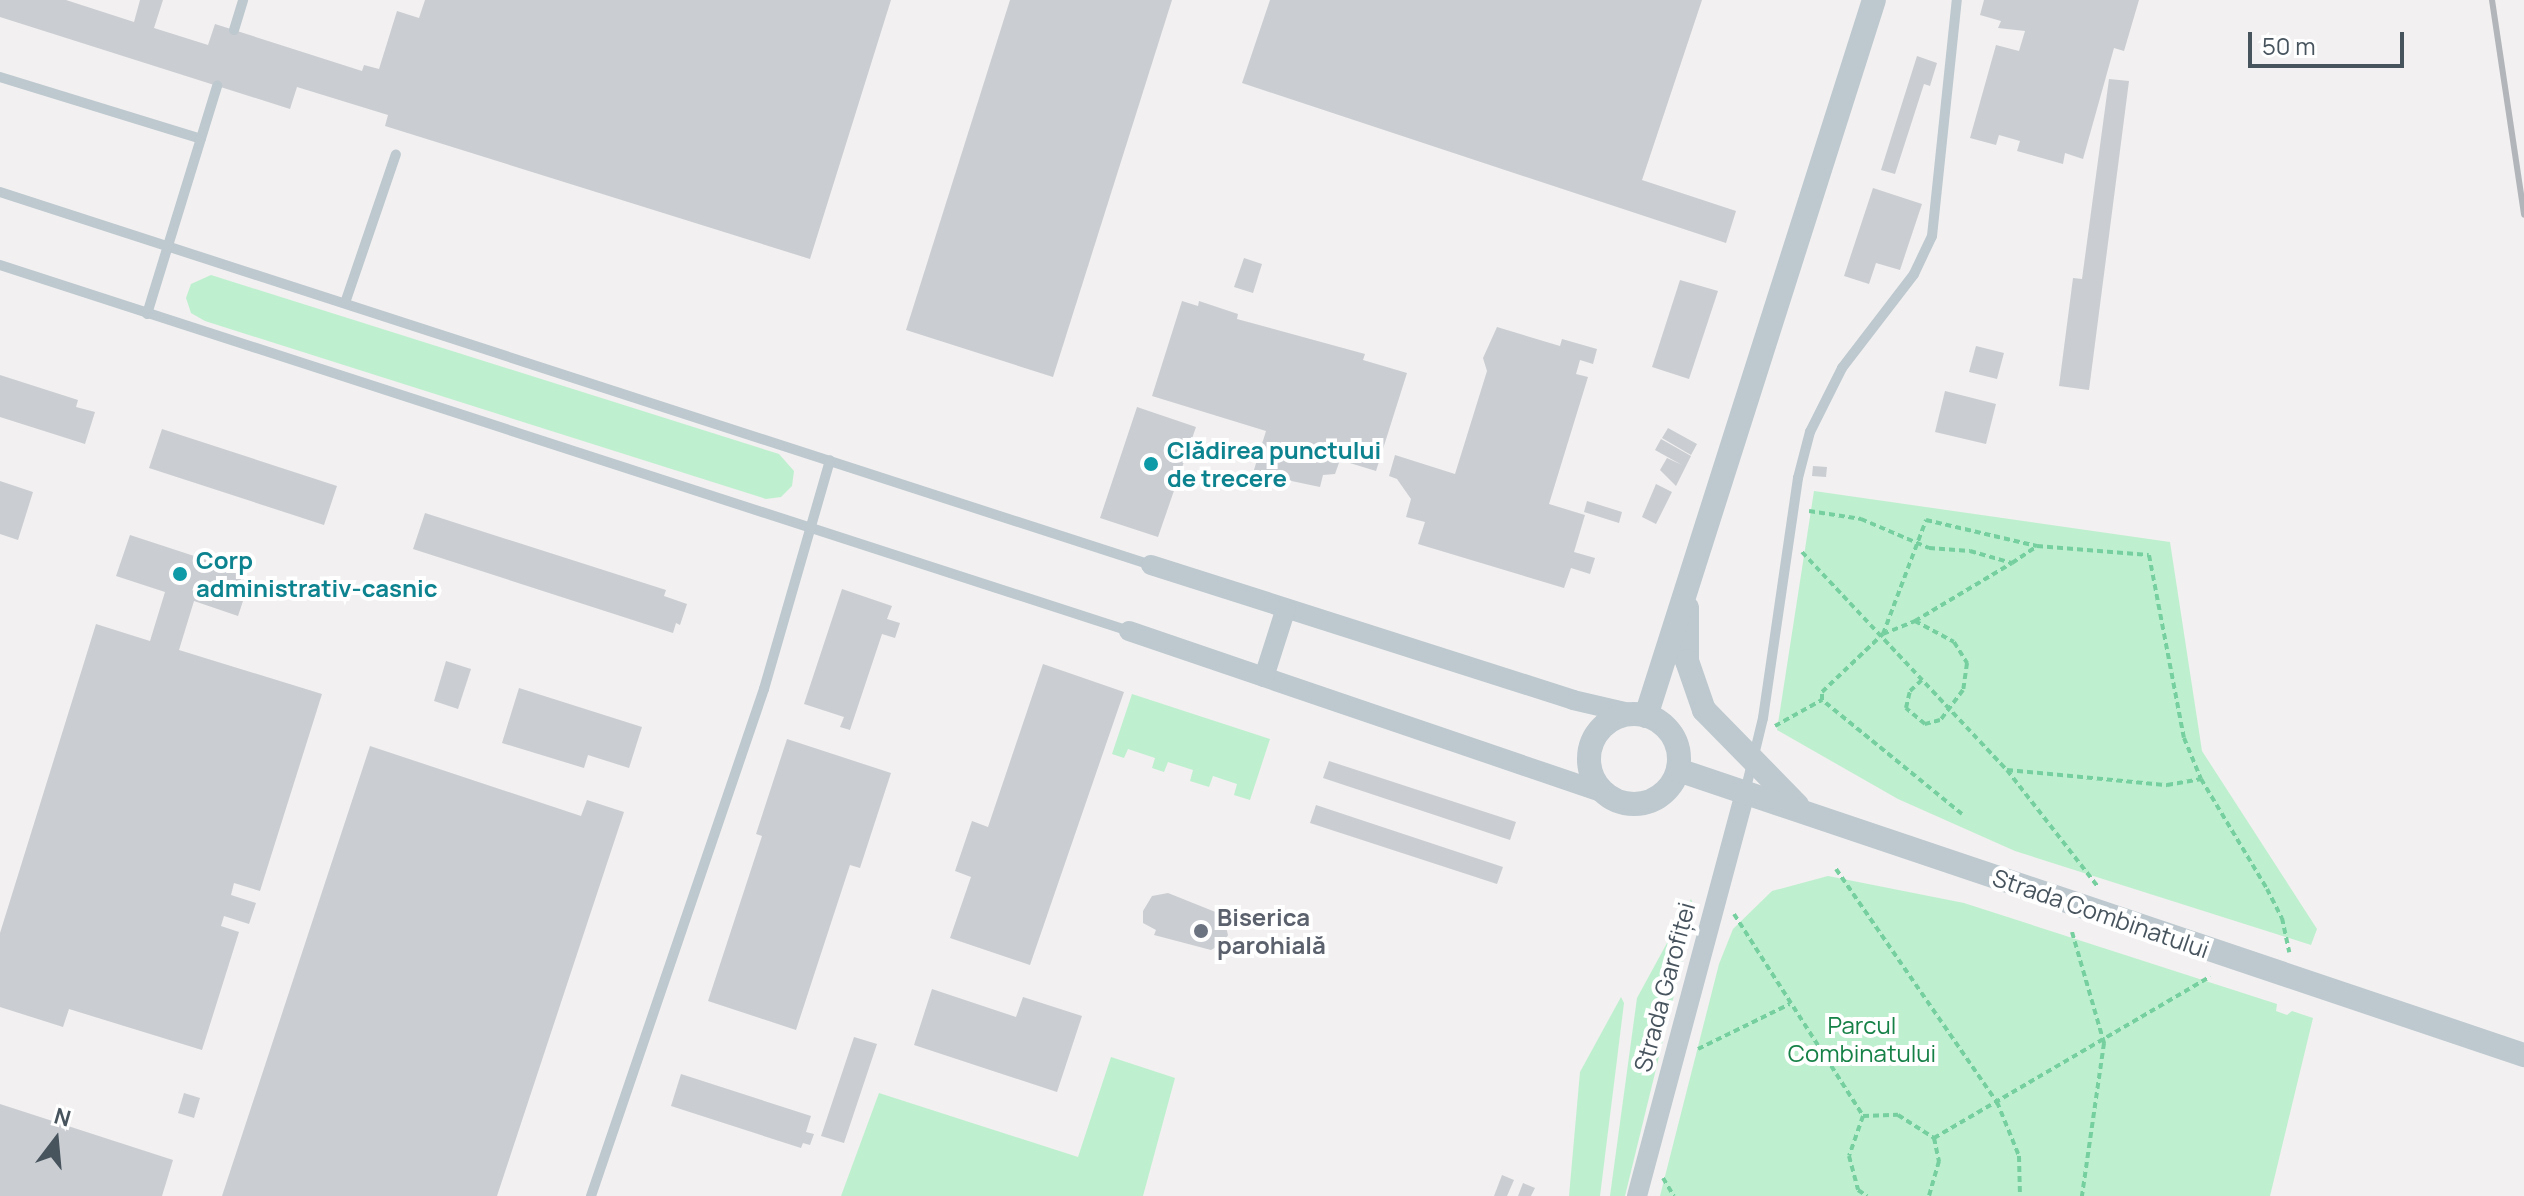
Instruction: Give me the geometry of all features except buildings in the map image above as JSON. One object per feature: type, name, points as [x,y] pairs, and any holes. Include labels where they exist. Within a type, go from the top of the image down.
[{"type":"street","points":[[1640,715],[1874,0]]},
{"type":"street","points":[[1694,557],[1686,633],[1692,687],[1704,710],[1752,764],[1804,812]]},
{"type":"street","points":[[1129,631],[1604,793],[1628,804],[1653,800],[1678,770],[1676,742],[1659,721],[1573,700],[1151,565]]},
{"type":"street","points":[[1264,677],[1286,608]]},
{"type":"street","points":[[1604,793],[1591,771],[1592,744],[1607,723],[1640,715]]},
{"type":"street","name":"Strada Combinatului","points":[[1678,770],[2524,1055]]},
{"type":"street","name":"Strada Garofiței","points":[[1637,1196],[1745,792]]},
{"type":"lane","points":[[234,30],[243,0]]},
{"type":"lane","points":[[1745,792],[1798,478],[1810,432],[1842,368],[1914,274],[1932,236],[1957,0]]},
{"type":"lane","points":[[0,77],[201,139]]},
{"type":"lane","points":[[147,314],[217,86]]},
{"type":"lane","points":[[345,303],[396,154]]},
{"type":"lane","points":[[0,192],[1151,565]]},
{"type":"lane","points":[[0,265],[1129,631]]},
{"type":"lane","points":[[591,1196],[764,689],[830,460]]},
{"type":"path","points":[[1803,510],[1861,519],[1915,543],[2012,563]]},
{"type":"path","points":[[1883,634],[1926,520],[2037,546],[2149,555],[2184,738],[2201,779],[2262,878],[2282,918],[2289,952]]},
{"type":"path","points":[[1770,729],[1822,700],[1826,685],[1883,634],[1915,621],[2037,546]]},
{"type":"path","points":[[1798,547],[1883,634],[2007,770],[2098,887]]},
{"type":"path","points":[[1915,621],[1962,649],[1968,677],[1951,712],[1925,724],[1910,715],[1906,701],[1922,680]]},
{"type":"path","points":[[1822,700],[1962,814]]},
{"type":"path","points":[[2007,770],[2167,785],[2201,779]]},
{"type":"path","points":[[1836,869],[1997,1102],[2019,1156],[2020,1196]]},
{"type":"path","points":[[1734,914],[1863,1116]]},
{"type":"path","points":[[2072,932],[2104,1043],[2082,1196]]},
{"type":"path","points":[[1934,1138],[2104,1043],[2210,977]]},
{"type":"path","points":[[1688,1054],[1791,1003]]},
{"type":"path","points":[[1863,1116],[1898,1115],[1934,1138],[1939,1161],[1929,1196]]},
{"type":"path","points":[[1863,1116],[1849,1156],[1858,1190],[1867,1196]]},
{"type":"path","points":[[1658,1169],[1674,1196]]},
{"type":"path","points":[[1854,1196],[1858,1190]]},
{"type":"green space","points":[[211,275],[779,454],[794,471],[792,486],[781,497],[766,499],[205,321],[191,313],[186,298],[191,284]]},
{"type":"green space","points":[[1814,491],[2170,542],[2202,751],[2317,929],[2311,945],[2015,851],[1898,799],[1777,730]]},
{"type":"green space","points":[[1132,694],[1270,739],[1250,800],[1234,795],[1237,784],[1213,776],[1209,787],[1190,781],[1193,770],[1168,762],[1164,772],[1152,768],[1155,758],[1128,749],[1124,758],[1112,754]]},
{"type":"green space","name":"Parcul Combinatului","points":[[1828,876],[1964,903],[2277,1004],[2276,1011],[2287,1015],[2292,1011],[2313,1018],[2270,1196],[1660,1196],[1719,964],[1733,929],[1772,891]]},
{"type":"green space","points":[[1691,899],[1695,909],[1625,1196],[1610,1196],[1637,998]]},
{"type":"green space","points":[[1621,997],[1624,1003],[1600,1196],[1569,1196],[1580,1072]]},
{"type":"green space","points":[[1111,1057],[1175,1078],[1143,1196],[841,1196],[879,1093],[1078,1157]]},
{"type":"railway","points":[[2492,0],[2524,215]]},
{"type":"place","name":"Clădirea punctului de trecere","points":[[1151,464]]},
{"type":"place","name":"Corp administrativ-casnic","points":[[180,574]]},
{"type":"place","name":"Biserica parohială","points":[[1201,931]]}]
